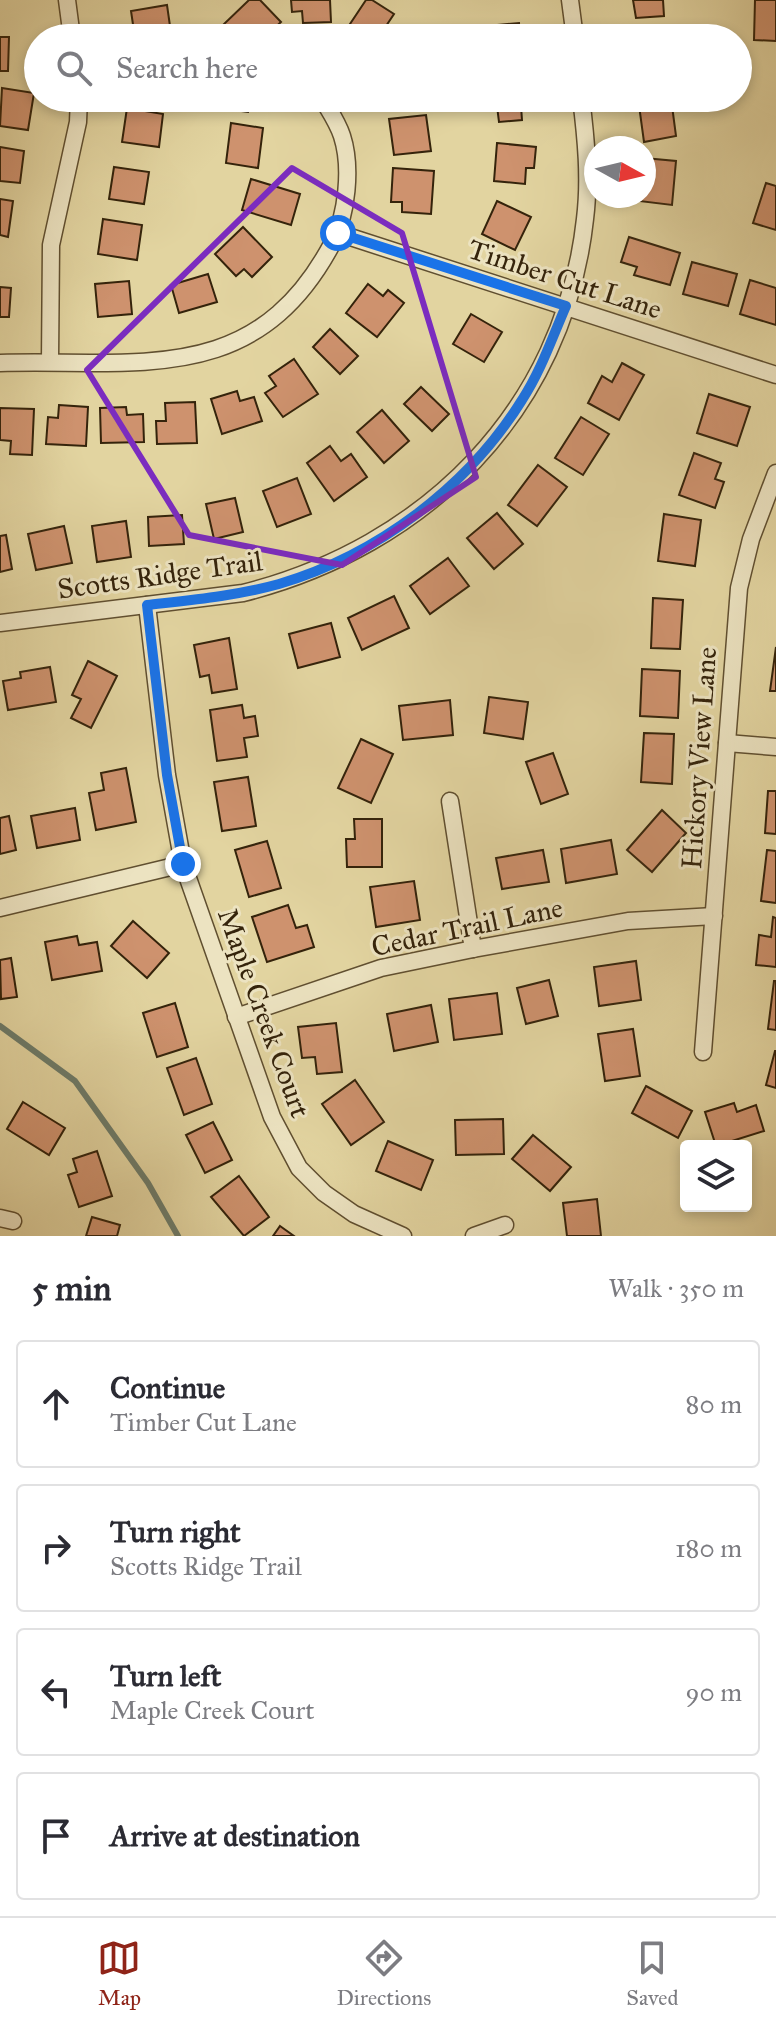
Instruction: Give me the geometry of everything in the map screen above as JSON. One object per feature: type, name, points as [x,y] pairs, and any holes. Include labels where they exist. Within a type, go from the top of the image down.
[{"type":"street","points":[[67,0],[70,24]]},
{"type":"street","points":[[570,0],[573,24]]},
{"type":"street","points":[[50,361],[51,245],[78,112]]},
{"type":"street","points":[[0,363],[174,360],[234,344],[261,330],[305,289],[338,233],[346,161],[342,135],[330,112]]},
{"type":"street","name":"Scotts Ridge Trail","points":[[0,623],[243,593],[280,583],[343,558],[411,518],[451,486],[496,437],[541,366],[566,306],[581,247],[587,193],[582,112]]},
{"type":"street","name":"Timber Cut Lane","points":[[338,233],[776,375]]},
{"type":"street","name":"Hickory View Lane","points":[[703,1052],[739,588],[751,539],[776,473]]},
{"type":"street","name":"Maple Creek Court","points":[[147,605],[167,775],[183,864],[272,1117],[299,1168],[324,1193],[354,1214],[403,1236]]},
{"type":"street","points":[[727,743],[776,747]]},
{"type":"street","points":[[450,801],[473,949]]},
{"type":"street","points":[[0,908],[183,864]]},
{"type":"street","name":"Cedar Trail Lane","points":[[236,1017],[381,968],[628,921],[714,916]]},
{"type":"street","points":[[474,1236],[505,1225]]},
{"type":"highlighted area","points":[[292,168],[402,233],[476,477],[342,565],[189,535],[87,370]]},
{"type":"building","points":[[249,0],[260,0],[281,22],[279,24],[224,24]]},
{"type":"building","points":[[291,0],[330,0],[331,22],[303,23],[302,11],[292,12]]},
{"type":"building","points":[[366,0],[372,0],[394,14],[387,24],[350,24]]},
{"type":"building","points":[[633,0],[663,0],[664,16],[636,18]]},
{"type":"building","points":[[755,0],[776,0],[776,41],[754,40]]},
{"type":"building","points":[[167,5],[170,24],[133,24],[131,11]]},
{"type":"building","points":[[0,37],[9,37],[8,71],[0,71]]},
{"type":"building","points":[[2,88],[24,91],[24,112],[31,112],[28,130],[0,126]]},
{"type":"building","points":[[126,112],[163,114],[159,147],[122,142]]},
{"type":"building","points":[[498,112],[521,112],[522,120],[499,122]]},
{"type":"building","points":[[640,112],[673,112],[676,136],[656,140],[656,136],[643,136]]},
{"type":"building","points":[[426,115],[431,151],[394,155],[389,119]]},
{"type":"building","points":[[231,123],[263,128],[258,168],[226,163]]},
{"type":"building","points":[[497,143],[536,147],[534,168],[526,168],[525,184],[494,181]]},
{"type":"building","points":[[0,147],[24,151],[20,183],[0,181]]},
{"type":"building","points":[[656,159],[676,161],[672,205],[656,203]]},
{"type":"building","points":[[114,167],[149,172],[144,204],[109,199]]},
{"type":"building","points":[[393,168],[434,171],[431,214],[402,212],[402,202],[391,202]]},
{"type":"building","points":[[251,179],[300,194],[291,225],[242,210]]},
{"type":"building","points":[[766,183],[776,186],[776,230],[753,223]]},
{"type":"building","points":[[0,199],[13,201],[8,237],[0,235]]},
{"type":"building","points":[[497,201],[531,217],[515,250],[482,234]]},
{"type":"building","points":[[103,219],[142,225],[137,260],[98,254]]},
{"type":"building","points":[[243,227],[272,257],[252,277],[244,269],[236,276],[215,254]]},
{"type":"building","points":[[629,237],[680,253],[670,285],[634,275],[637,267],[621,262]]},
{"type":"building","points":[[692,262],[737,274],[728,306],[683,294]]},
{"type":"building","points":[[208,274],[217,302],[179,313],[171,285]]},
{"type":"building","points":[[750,280],[776,288],[776,325],[740,314]]},
{"type":"building","points":[[129,281],[132,314],[98,317],[95,284]]},
{"type":"building","points":[[368,284],[383,296],[388,290],[404,303],[377,337],[346,313]]},
{"type":"building","points":[[0,287],[11,288],[9,317],[0,317]]},
{"type":"building","points":[[471,314],[502,332],[484,362],[453,344]]},
{"type":"building","points":[[330,329],[358,356],[340,374],[313,347]]},
{"type":"building","points":[[294,359],[318,394],[283,417],[265,393],[276,386],[269,376]]},
{"type":"building","points":[[622,363],[644,375],[619,420],[588,403],[602,376],[612,382]]},
{"type":"building","points":[[421,387],[449,414],[432,431],[404,404]]},
{"type":"building","points":[[237,391],[240,401],[254,397],[262,421],[222,434],[211,399]]},
{"type":"building","points":[[709,394],[750,407],[737,446],[697,433]]},
{"type":"building","points":[[195,402],[197,443],[157,444],[156,421],[166,421],[165,403]]},
{"type":"building","points":[[59,405],[88,407],[86,446],[46,444],[48,417],[58,418]]},
{"type":"building","points":[[126,407],[127,415],[143,414],[144,442],[101,443],[100,408]]},
{"type":"building","points":[[0,408],[34,409],[32,455],[10,454],[11,441],[0,440]]},
{"type":"building","points":[[382,410],[409,441],[384,463],[357,432]]},
{"type":"building","points":[[581,417],[609,434],[583,475],[555,458]]},
{"type":"building","points":[[330,446],[341,461],[351,454],[367,477],[334,501],[307,463]]},
{"type":"building","points":[[694,453],[721,463],[715,479],[724,482],[715,508],[679,495]]},
{"type":"building","points":[[538,465],[567,487],[537,526],[508,505]]},
{"type":"building","points":[[297,478],[311,514],[277,527],[263,491]]},
{"type":"building","points":[[235,498],[243,532],[214,539],[206,504]]},
{"type":"building","points":[[497,513],[523,544],[494,569],[467,538]]},
{"type":"building","points":[[664,514],[701,520],[695,566],[658,561]]},
{"type":"building","points":[[182,515],[184,544],[149,546],[148,517]]},
{"type":"building","points":[[126,521],[131,557],[97,562],[92,526]]},
{"type":"building","points":[[64,526],[72,563],[36,570],[28,534]]},
{"type":"building","points":[[6,535],[12,569],[0,572],[0,536]]},
{"type":"building","points":[[448,558],[469,586],[430,614],[410,586]]},
{"type":"building","points":[[394,596],[409,628],[362,650],[348,618]]},
{"type":"building","points":[[653,598],[683,600],[680,649],[651,648]]},
{"type":"building","points":[[331,623],[340,657],[298,668],[289,634]]},
{"type":"building","points":[[229,638],[237,689],[212,693],[209,675],[200,677],[194,645]]},
{"type":"building","points":[[776,647],[776,691],[770,691]]},
{"type":"building","points":[[88,661],[117,676],[91,728],[71,718],[81,699],[72,695]]},
{"type":"building","points":[[50,667],[56,702],[8,710],[3,681],[21,678],[20,672]]},
{"type":"building","points":[[642,669],[680,671],[678,718],[640,716]]},
{"type":"building","points":[[489,697],[528,702],[523,739],[484,733]]},
{"type":"building","points":[[450,700],[453,735],[403,740],[399,706]]},
{"type":"building","points":[[242,705],[244,718],[255,716],[258,736],[244,738],[247,757],[217,761],[210,710]]},
{"type":"building","points":[[644,733],[674,734],[672,784],[641,782]]},
{"type":"building","points":[[361,739],[393,754],[371,803],[338,788]]},
{"type":"building","points":[[553,753],[568,794],[541,804],[526,762]]},
{"type":"building","points":[[126,768],[136,822],[96,830],[89,793],[104,790],[101,773]]},
{"type":"building","points":[[248,777],[256,826],[222,831],[214,782]]},
{"type":"building","points":[[768,791],[776,791],[776,834],[765,833]]},
{"type":"building","points":[[75,808],[80,840],[37,848],[31,816]]},
{"type":"building","points":[[662,810],[686,833],[652,872],[627,850]]},
{"type":"building","points":[[9,816],[16,850],[0,854],[0,818]]},
{"type":"building","points":[[354,819],[382,819],[382,867],[347,867],[346,839],[355,839]]},
{"type":"building","points":[[611,840],[617,874],[566,883],[561,849]]},
{"type":"building","points":[[267,841],[281,888],[249,897],[235,850]]},
{"type":"building","points":[[543,850],[549,882],[502,889],[496,858]]},
{"type":"building","points":[[767,850],[776,851],[776,903],[761,901]]},
{"type":"building","points":[[414,881],[420,920],[376,927],[370,887]]},
{"type":"building","points":[[288,905],[296,928],[307,925],[314,947],[267,962],[252,917]]},
{"type":"building","points":[[773,917],[776,918],[776,967],[756,965],[759,935],[771,937]]},
{"type":"building","points":[[133,921],[169,953],[147,978],[111,946]]},
{"type":"building","points":[[77,936],[79,945],[97,942],[102,971],[52,980],[45,942]]},
{"type":"building","points":[[11,958],[17,997],[1,999],[0,960]]},
{"type":"building","points":[[636,961],[641,1000],[599,1006],[594,967]]},
{"type":"building","points":[[549,980],[558,1016],[526,1024],[517,988]]},
{"type":"building","points":[[776,981],[776,1030],[768,1029]]},
{"type":"building","points":[[497,993],[502,1034],[454,1040],[449,999]]},
{"type":"building","points":[[175,1003],[188,1047],[157,1057],[143,1013]]},
{"type":"building","points":[[431,1005],[438,1042],[394,1051],[387,1014]]},
{"type":"building","points":[[336,1023],[342,1072],[317,1074],[315,1057],[302,1058],[298,1027]]},
{"type":"building","points":[[633,1029],[640,1076],[605,1081],[598,1034]]},
{"type":"building","points":[[776,1051],[776,1088],[766,1085]]},
{"type":"building","points":[[196,1058],[212,1104],[184,1115],[167,1068]]},
{"type":"building","points":[[355,1080],[384,1122],[351,1145],[322,1104]]},
{"type":"building","points":[[646,1086],[692,1111],[678,1138],[632,1113]]},
{"type":"building","points":[[23,1102],[65,1128],[49,1155],[7,1129]]},
{"type":"building","points":[[734,1103],[737,1112],[756,1105],[764,1131],[735,1140],[714,1140],[705,1112]]},
{"type":"building","points":[[503,1119],[504,1154],[456,1155],[455,1120]]},
{"type":"building","points":[[213,1122],[232,1160],[205,1173],[186,1135]]},
{"type":"building","points":[[533,1135],[571,1167],[550,1191],[512,1159]]},
{"type":"building","points":[[388,1141],[433,1160],[421,1190],[376,1171]]},
{"type":"building","points":[[97,1151],[112,1196],[79,1207],[68,1175],[77,1172],[73,1159]]},
{"type":"building","points":[[239,1176],[269,1217],[244,1236],[211,1197]]},
{"type":"building","points":[[597,1199],[601,1236],[567,1236],[563,1203]]},
{"type":"building","points":[[92,1217],[120,1225],[117,1236],[86,1236]]},
{"type":"building","points":[[280,1226],[294,1236],[273,1236]]},
{"type":"waterway","points":[[0,1026],[75,1081],[148,1183],[178,1236]]},
{"type":"route","points":[[183,864],[167,775],[147,605],[243,593],[280,583],[343,558],[411,518],[442,494],[496,437],[522,401],[541,366],[566,306],[338,233]]}]
